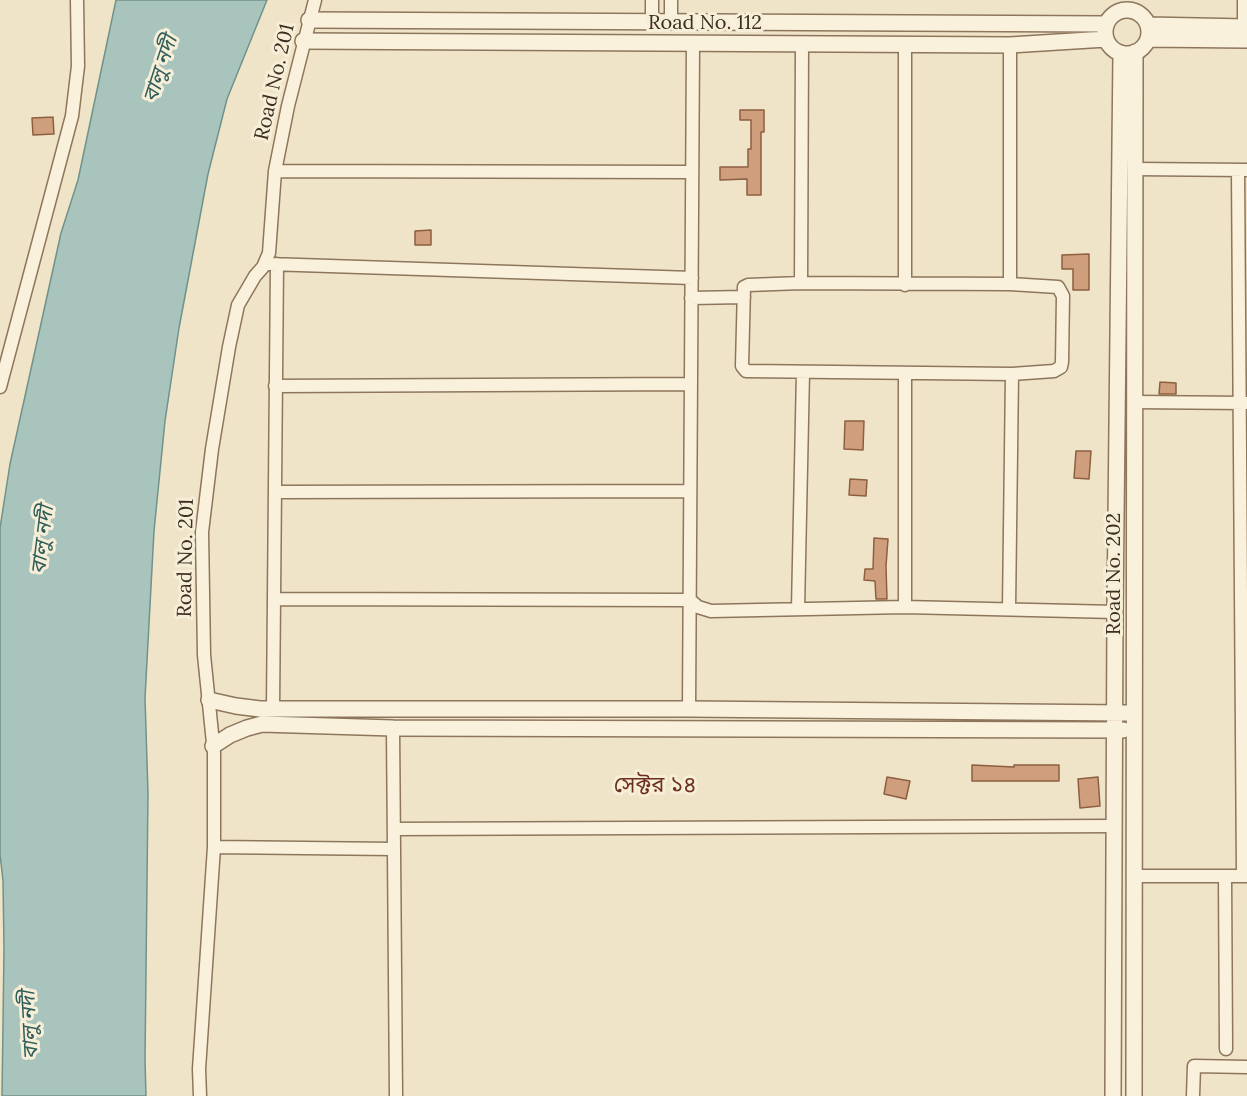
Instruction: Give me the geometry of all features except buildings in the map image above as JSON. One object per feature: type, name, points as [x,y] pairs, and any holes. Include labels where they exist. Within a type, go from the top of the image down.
[{"type":"street","points":[[0,387],[72,117],[78,66],[78,0]]},
{"type":"street","name":"Road No. 201","points":[[200,1096],[199,1069],[214,847],[213,746],[204,655],[202,532],[212,448],[229,347],[238,305],[255,276],[271,264],[275,171],[303,41],[315,0]]},
{"type":"street","points":[[652,0],[652,23]]},
{"type":"street","points":[[670,0],[670,23]]},
{"type":"street","points":[[1148,32],[1246,32],[1244,0]]},
{"type":"street","points":[[1128,5],[1145,19],[1148,32],[1143,47],[1128,52],[1110,45],[1106,32],[1114,13],[1128,5]]},
{"type":"street","name":"Road No. 112","points":[[309,20],[693,23],[1106,32]]},
{"type":"street","points":[[689,709],[693,23]]},
{"type":"street","name":"Road No. 112","points":[[303,41],[1010,45],[1106,32]]},
{"type":"street","points":[[801,284],[802,45]]},
{"type":"street","points":[[904,285],[905,45]]},
{"type":"street","points":[[1010,45],[1010,284]]},
{"type":"street","name":"Road No. 202","points":[[1128,52],[1136,169],[1134,1096]]},
{"type":"street","name":"Road No. 202","points":[[1113,1096],[1115,612],[1128,52]]},
{"type":"street","points":[[1114,866],[1134,871],[1245,876],[1242,170],[1136,169]]},
{"type":"street","points":[[275,171],[692,172]]},
{"type":"street","points":[[273,708],[276,492],[271,264],[692,278]]},
{"type":"street","points":[[1010,284],[1058,287],[1063,296],[1061,367],[1048,373],[1012,374],[904,374],[746,371],[743,369],[746,286],[904,285],[1010,284]]},
{"type":"street","points":[[692,298],[744,297]]},
{"type":"street","points":[[798,609],[803,372]]},
{"type":"street","points":[[904,374],[905,607]]},
{"type":"street","points":[[1009,608],[1012,374]]},
{"type":"street","points":[[275,386],[691,384]]},
{"type":"street","points":[[1135,402],[1243,403]]},
{"type":"street","points":[[276,492],[690,491]]},
{"type":"street","points":[[274,599],[690,600],[698,607],[711,610],[905,607],[1115,612]]},
{"type":"street","points":[[208,700],[236,706],[273,708],[1135,713]]},
{"type":"street","points":[[213,746],[230,735],[262,724],[393,728],[1135,730]]},
{"type":"street","points":[[393,728],[396,1096]]},
{"type":"street","points":[[394,829],[1115,826]]},
{"type":"street","points":[[214,847],[394,849]]},
{"type":"street","points":[[1225,876],[1226,1049]]},
{"type":"street","points":[[1193,1096],[1194,1066],[1247,1066]]},
{"type":"water","name":"বালু নদী","points":[[116,0],[267,0],[227,99],[208,174],[179,328],[165,421],[154,531],[145,698],[148,793],[146,1096],[2,1096],[4,949],[3,881],[0,854],[0,528],[10,464],[61,233],[78,180]]},
{"type":"district","name":"সেক্টর ১৪","points":[[655,786]]}]
